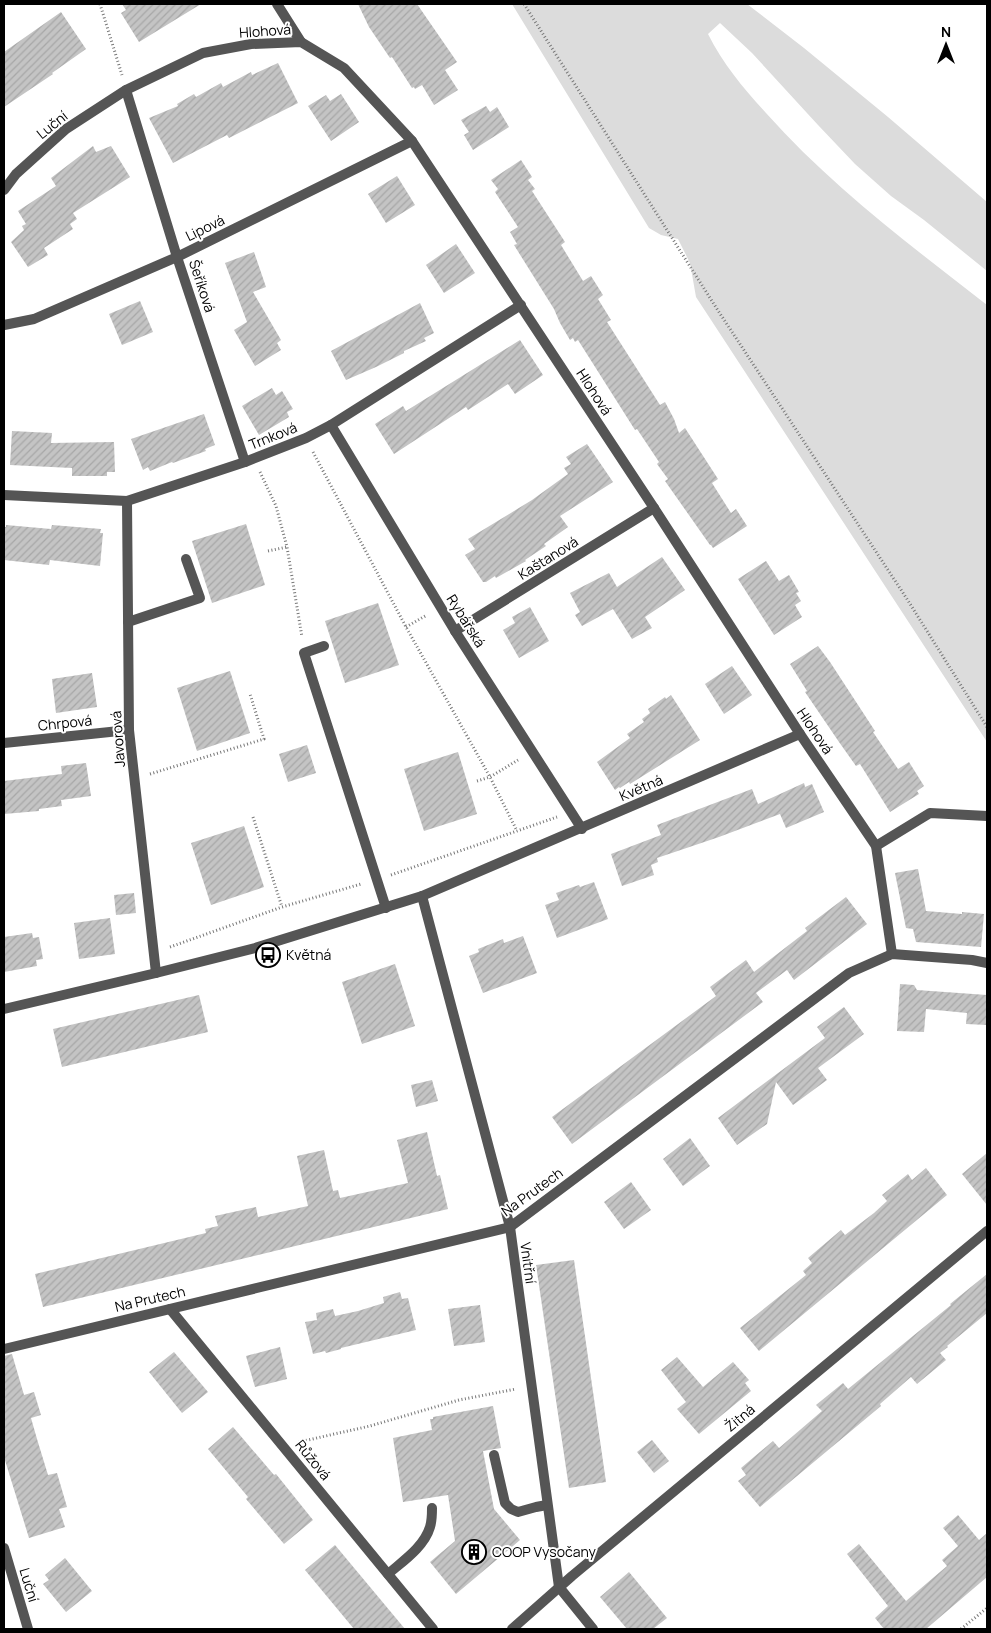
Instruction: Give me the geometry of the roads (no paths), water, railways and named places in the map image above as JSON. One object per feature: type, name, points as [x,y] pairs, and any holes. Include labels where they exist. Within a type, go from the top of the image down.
[{"type":"street","points":[[277,4],[301,42]]},
{"type":"street","name":"Hlohová","points":[[126,90],[203,53],[251,44],[301,42],[344,68],[412,141],[654,508],[800,734],[876,846],[892,954]]},
{"type":"street","name":"Luční","points":[[4,190],[16,174],[66,129],[126,90]]},
{"type":"street","name":"Šeříková","points":[[126,90],[177,257],[250,460]]},
{"type":"street","name":"Lipová","points":[[4,325],[34,319],[177,257],[412,141]]},
{"type":"street","name":"Trnková","points":[[4,495],[127,501],[250,460],[306,438],[331,425],[521,305]]},
{"type":"street","name":"Rybářská","points":[[331,425],[440,607],[582,829]]},
{"type":"street","name":"Javorová","points":[[127,501],[129,730],[156,973]]},
{"type":"street","name":"Kaštanová","points":[[455,631],[654,508]]},
{"type":"street","points":[[128,622],[200,598],[186,559]]},
{"type":"street","points":[[324,646],[304,653],[386,908]]},
{"type":"street","name":"Chrpová","points":[[4,744],[129,730]]},
{"type":"street","name":"Květná","points":[[4,1009],[255,948],[422,896],[800,734]]},
{"type":"street","points":[[876,846],[930,813],[987,816]]},
{"type":"street","name":"Vnitřní","points":[[422,896],[510,1227],[559,1587]]},
{"type":"street","name":"Na Prutech","points":[[4,1349],[510,1227],[849,973],[892,954],[972,960],[987,964]]},
{"type":"street","name":"Žitná","points":[[512,1629],[559,1587],[987,1230]]},
{"type":"street","name":"Růžová","points":[[170,1308],[433,1629]]},
{"type":"street","points":[[494,1455],[505,1503],[511,1509],[518,1512],[547,1505]]},
{"type":"street","points":[[388,1574],[425,1539],[430,1527],[432,1508]]},
{"type":"street","name":"Luční","points":[[4,1548],[28,1629]]},
{"type":"street","points":[[559,1587],[594,1629]]},
{"type":"place","name":"Květná","points":[[268,955]]},
{"type":"place","name":"COOP Vysočany","points":[[474,1552]]}]
